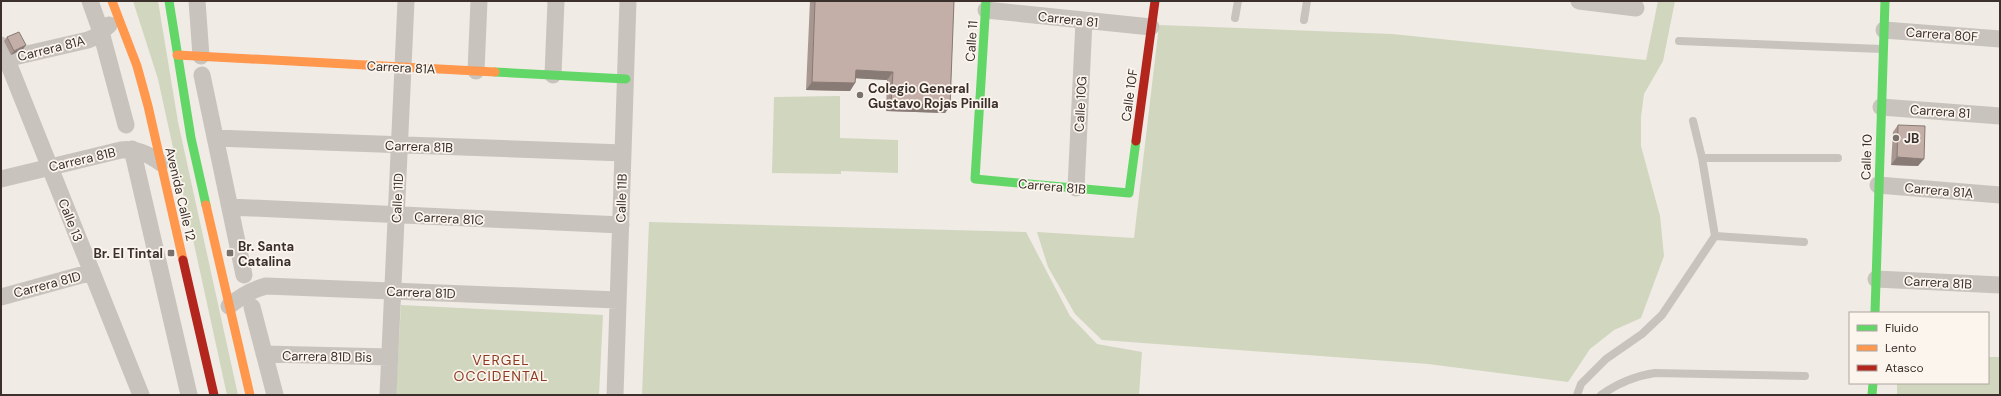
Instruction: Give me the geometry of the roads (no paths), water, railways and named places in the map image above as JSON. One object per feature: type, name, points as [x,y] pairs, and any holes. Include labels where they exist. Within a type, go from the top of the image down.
[{"type":"street","points":[[90,1],[101,32],[126,124]]},
{"type":"street","name":"Avenida Calle 12","points":[[169,1],[191,138],[250,395]]},
{"type":"street","points":[[197,1],[201,56]]},
{"type":"street","name":"Calle 11D","points":[[388,395],[406,1]]},
{"type":"street","points":[[476,71],[479,1]]},
{"type":"street","points":[[554,75],[556,1]]},
{"type":"street","name":"Calle 11B","points":[[614,395],[628,1]]},
{"type":"street","name":"Calle 10F","points":[[1129,193],[1155,1]]},
{"type":"street","points":[[1579,1],[1636,8]]},
{"type":"street","name":"Calle 10","points":[[1875,312],[1885,1]]},
{"type":"street","name":"Carrera 81","points":[[986,6],[1151,28]]},
{"type":"street","name":"Calle 11","points":[[975,179],[986,6]]},
{"type":"street","name":"Carrera 81A","points":[[3,55],[88,40],[101,32],[115,9]]},
{"type":"street","name":"Avenida Calle 12","points":[[115,9],[142,83],[214,395]]},
{"type":"street","name":"Calle 10G","points":[[1076,188],[1084,20]]},
{"type":"street","name":"Carrera 80F","points":[[1884,30],[2000,39]]},
{"type":"street","name":"Carrera 81A","points":[[177,54],[626,79]]},
{"type":"street","name":"Calle 13","points":[[3,55],[50,166],[141,395]]},
{"type":"street","points":[[202,75],[244,275]]},
{"type":"street","name":"Carrera 81","points":[[1881,107],[2000,116]]},
{"type":"street","name":"Carrera 81B","points":[[215,138],[623,153]]},
{"type":"street","points":[[132,149],[189,395]]},
{"type":"street","name":"Carrera 81B","points":[[1,178],[121,150],[132,149],[151,156],[161,163]]},
{"type":"street","name":"Carrera 81B","points":[[975,179],[1129,193]]},
{"type":"street","name":"Carrera 81A","points":[[1878,185],[2000,195]]},
{"type":"street","name":"Carrera 81C","points":[[230,207],[620,225]]},
{"type":"street","name":"Carrera 81D","points":[[1,296],[92,272]]},
{"type":"street","name":"Carrera 81B","points":[[1876,279],[2000,285]]},
{"type":"street","name":"Carrera 81D","points":[[229,306],[252,290],[266,286],[618,300]]},
{"type":"street","points":[[252,307],[276,395]]},
{"type":"street","name":"Carrera 81D Bis","points":[[264,354],[390,357]]},
{"type":"street","points":[[1872,395],[1873,384]]},
{"type":"lane","points":[[1235,18],[1238,1]]},
{"type":"lane","points":[[1304,20],[1306,1]]},
{"type":"lane","points":[[1679,41],[1883,49]]},
{"type":"lane","points":[[1577,395],[1581,384],[1606,359],[1642,334],[1662,315],[1715,236],[1702,158],[1693,121]]},
{"type":"lane","points":[[1702,158],[1838,158]]},
{"type":"lane","points":[[1715,236],[1804,242]]},
{"type":"lane","points":[[1601,395],[1612,387],[1637,376],[1655,373],[1805,376]]},
{"type":"place","name":"Colegio General Gustavo Rojas Pinilla","points":[[860,95]]},
{"type":"place","name":"JB","points":[[1896,138]]},
{"type":"place","name":"Br. El Tintal","points":[[171,253]]},
{"type":"place","name":"Br. Santa Catalina","points":[[230,253]]},
{"type":"district","name":"VERGEL OCCIDENTAL","points":[[501,368]]}]
